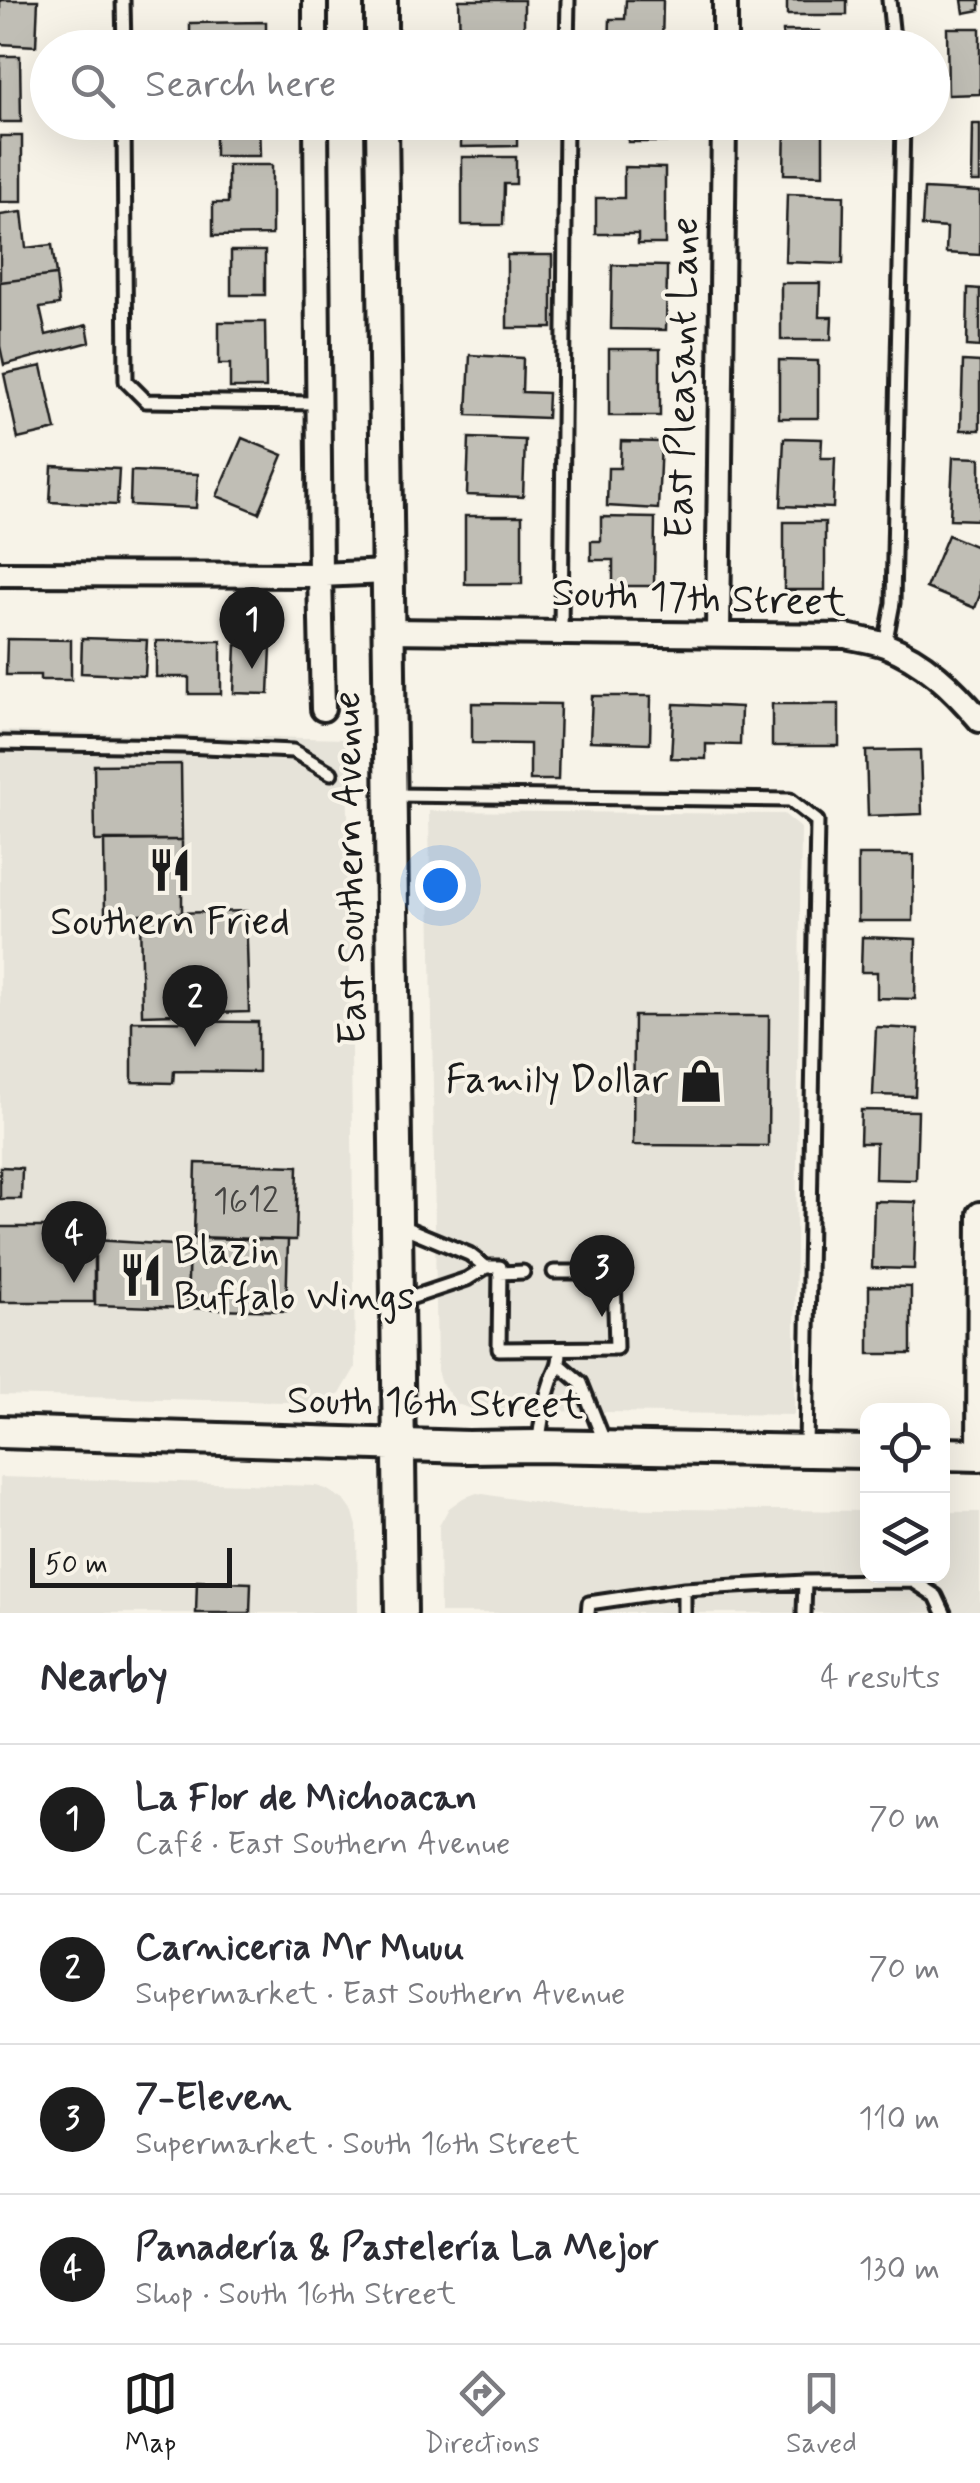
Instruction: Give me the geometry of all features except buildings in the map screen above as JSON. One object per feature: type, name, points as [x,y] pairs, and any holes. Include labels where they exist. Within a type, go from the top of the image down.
[{"type":"main road","points":[[381,0],[381,30]]},
{"type":"main road","name":"East Southern Avenue","points":[[382,140],[400,1613]]},
{"type":"main road","name":"South 16th Street","points":[[0,1432],[468,1447],[860,1452]]},
{"type":"main road","points":[[950,1454],[980,1455]]},
{"type":"street","points":[[314,0],[315,30]]},
{"type":"street","points":[[725,30],[726,0]]},
{"type":"street","name":"East Southern Avenue","points":[[316,140],[323,709]]},
{"type":"street","name":"East Pleasant Lane","points":[[718,634],[724,140]]},
{"type":"street","points":[[0,574],[388,572]]},
{"type":"street","name":"South 17th Street","points":[[387,631],[846,636],[885,645],[925,666],[956,691],[980,720]]},
{"type":"street","points":[[980,1214],[980,1455]]},
{"type":"lane","points":[[123,0],[124,30]]},
{"type":"lane","points":[[567,30],[568,0]]},
{"type":"lane","points":[[888,0],[892,30]]},
{"type":"lane","points":[[124,140],[126,380],[146,400],[318,403]]},
{"type":"lane","points":[[561,632],[566,140]]},
{"type":"lane","points":[[885,645],[893,603],[903,140]]},
{"type":"lane","points":[[0,743],[293,751],[331,773]]},
{"type":"lane","points":[[390,795],[790,800],[816,821],[806,1451]]},
{"type":"lane","points":[[396,1224],[469,1254],[486,1267],[500,1268],[499,1349],[616,1348],[614,1272],[554,1272]]},
{"type":"lane","points":[[396,1303],[467,1279],[486,1267]]},
{"type":"lane","points":[[500,1273],[523,1272]]},
{"type":"lane","points":[[538,1446],[548,1392],[560,1365],[560,1349]]},
{"type":"lane","points":[[560,1365],[581,1383],[607,1448]]},
{"type":"lane","points":[[588,1613],[589,1603],[684,1589],[913,1581],[936,1596],[944,1613]]},
{"type":"lane","points":[[804,1582],[804,1613]]},
{"type":"lane","points":[[684,1589],[684,1613]]},
{"type":"shaded area","points":[[0,731],[347,739],[355,1368],[340,1394],[324,1403],[0,1395]]},
{"type":"shaded area","points":[[429,811],[784,814],[801,828],[794,1415],[475,1410],[457,1404],[440,1381]]},
{"type":"shaded area","points":[[0,1477],[326,1489],[345,1501],[357,1526],[358,1613],[0,1613]]},
{"type":"shaded area","points":[[477,1493],[569,1508],[860,1511],[860,1583],[950,1583],[950,1512],[980,1512],[980,1613],[440,1613],[439,1526],[449,1508]]},
{"type":"place","name":"La Flor de Michoacan","points":[[252,669]]},
{"type":"place","name":"Southern Fried","points":[[170,870]]},
{"type":"place","name":"Carniceria Mr Muuu","points":[[195,1047]]},
{"type":"place","name":"Family Dollar","points":[[701,1081]]},
{"type":"place","name":"Blazin Buffalo Wings","points":[[141,1275]]},
{"type":"place","name":"Panadería & Pastelería La Mejor","points":[[74,1283]]},
{"type":"place","name":"7-Eleven","points":[[602,1317]]}]
